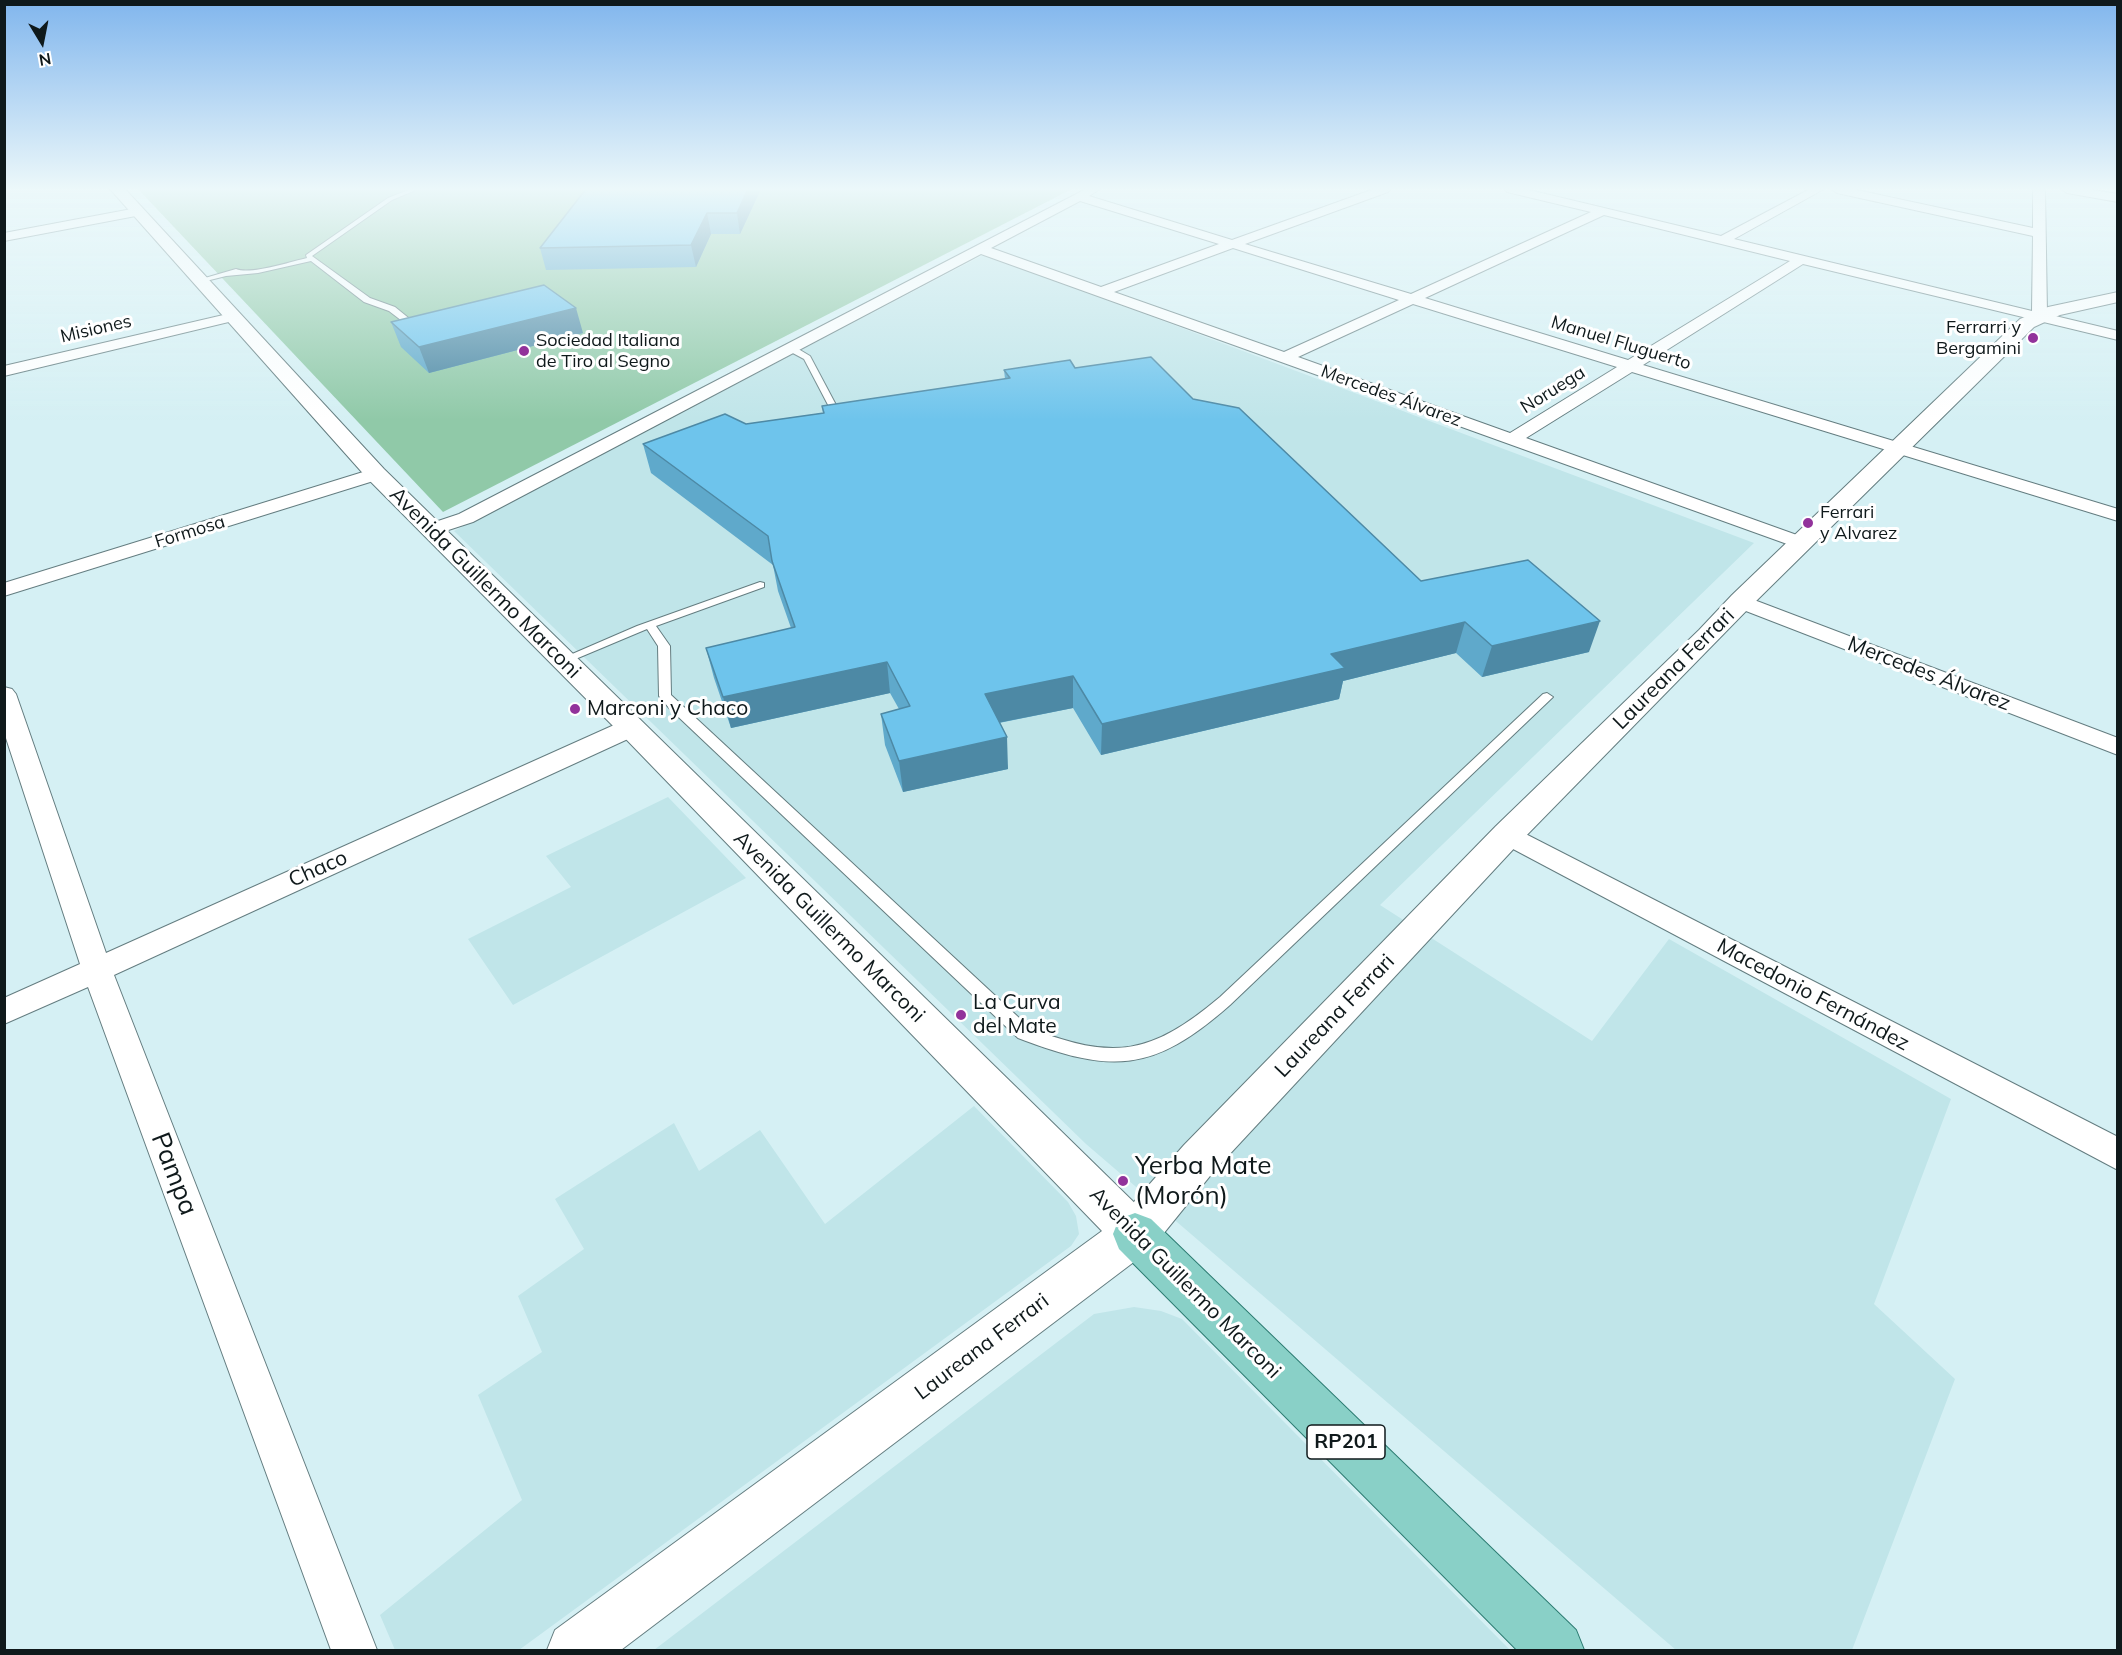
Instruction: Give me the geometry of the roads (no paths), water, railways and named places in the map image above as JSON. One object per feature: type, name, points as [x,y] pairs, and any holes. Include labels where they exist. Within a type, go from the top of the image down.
[{"type":"main road","name":"Avenida Guillermo Marconi","points":[[202,266],[215,277],[232,317],[430,530],[632,727],[1135,1234],[1556,1650]]},
{"type":"main road","points":[[2039,317],[2118,297]]},
{"type":"main road","name":"Laureana Ferrari","points":[[575,1650],[1135,1234],[1199,1158],[1508,834],[1709,636],[1741,601],[2027,323],[2039,317]]},
{"type":"street","points":[[430,530],[466,518],[948,266]]},
{"type":"street","name":"Mercedes Álvarez","points":[[1031,266],[1801,543]]},
{"type":"street","points":[[1103,291],[1171,266]]},
{"type":"street","name":"Manuel Fluguerto","points":[[1304,266],[2118,515]]},
{"type":"street","points":[[1286,357],[1482,266]]},
{"type":"street","name":"Noruega","points":[[1512,439],[1790,266]]},
{"type":"street","points":[[1826,266],[2118,336]]},
{"type":"street","points":[[2039,266],[2042,303],[2039,317]]},
{"type":"street","name":"Misiones","points":[[4,371],[232,317]]},
{"type":"street","name":"Formosa","points":[[4,590],[376,474]]},
{"type":"street","name":"Mercedes Álvarez","points":[[1741,601],[2118,747]]},
{"type":"street","name":"Pampa","points":[[4,694],[97,970],[354,1650]]},
{"type":"street","name":"Chaco","points":[[4,1012],[632,727]]},
{"type":"street","name":"Macedonio Fernández","points":[[1508,834],[2118,1155]]},
{"type":"lane","points":[[215,277],[274,266]]},
{"type":"lane","points":[[322,266],[367,300],[392,309],[409,322],[433,324]]},
{"type":"lane","points":[[792,349],[807,358],[840,422]]},
{"type":"lane","points":[[562,661],[650,625],[760,585]]},
{"type":"lane","points":[[650,625],[664,646],[665,696],[674,706],[1024,1033],[1065,1050],[1103,1057],[1147,1051],[1185,1033],[1547,697]]},
{"type":"place","name":"Ferrarri y Bergamini","points":[[2033,338]]},
{"type":"place","name":"Sociedad Italiana de Tiro al Segno","points":[[524,351]]},
{"type":"place","name":"Ferrari y Alvarez","points":[[1808,523]]},
{"type":"place","name":"Marconi y Chaco","points":[[575,709]]},
{"type":"place","name":"La Curva del Mate","points":[[961,1015]]},
{"type":"place","name":"Yerba Mate (Morón)","points":[[1123,1181]]}]
